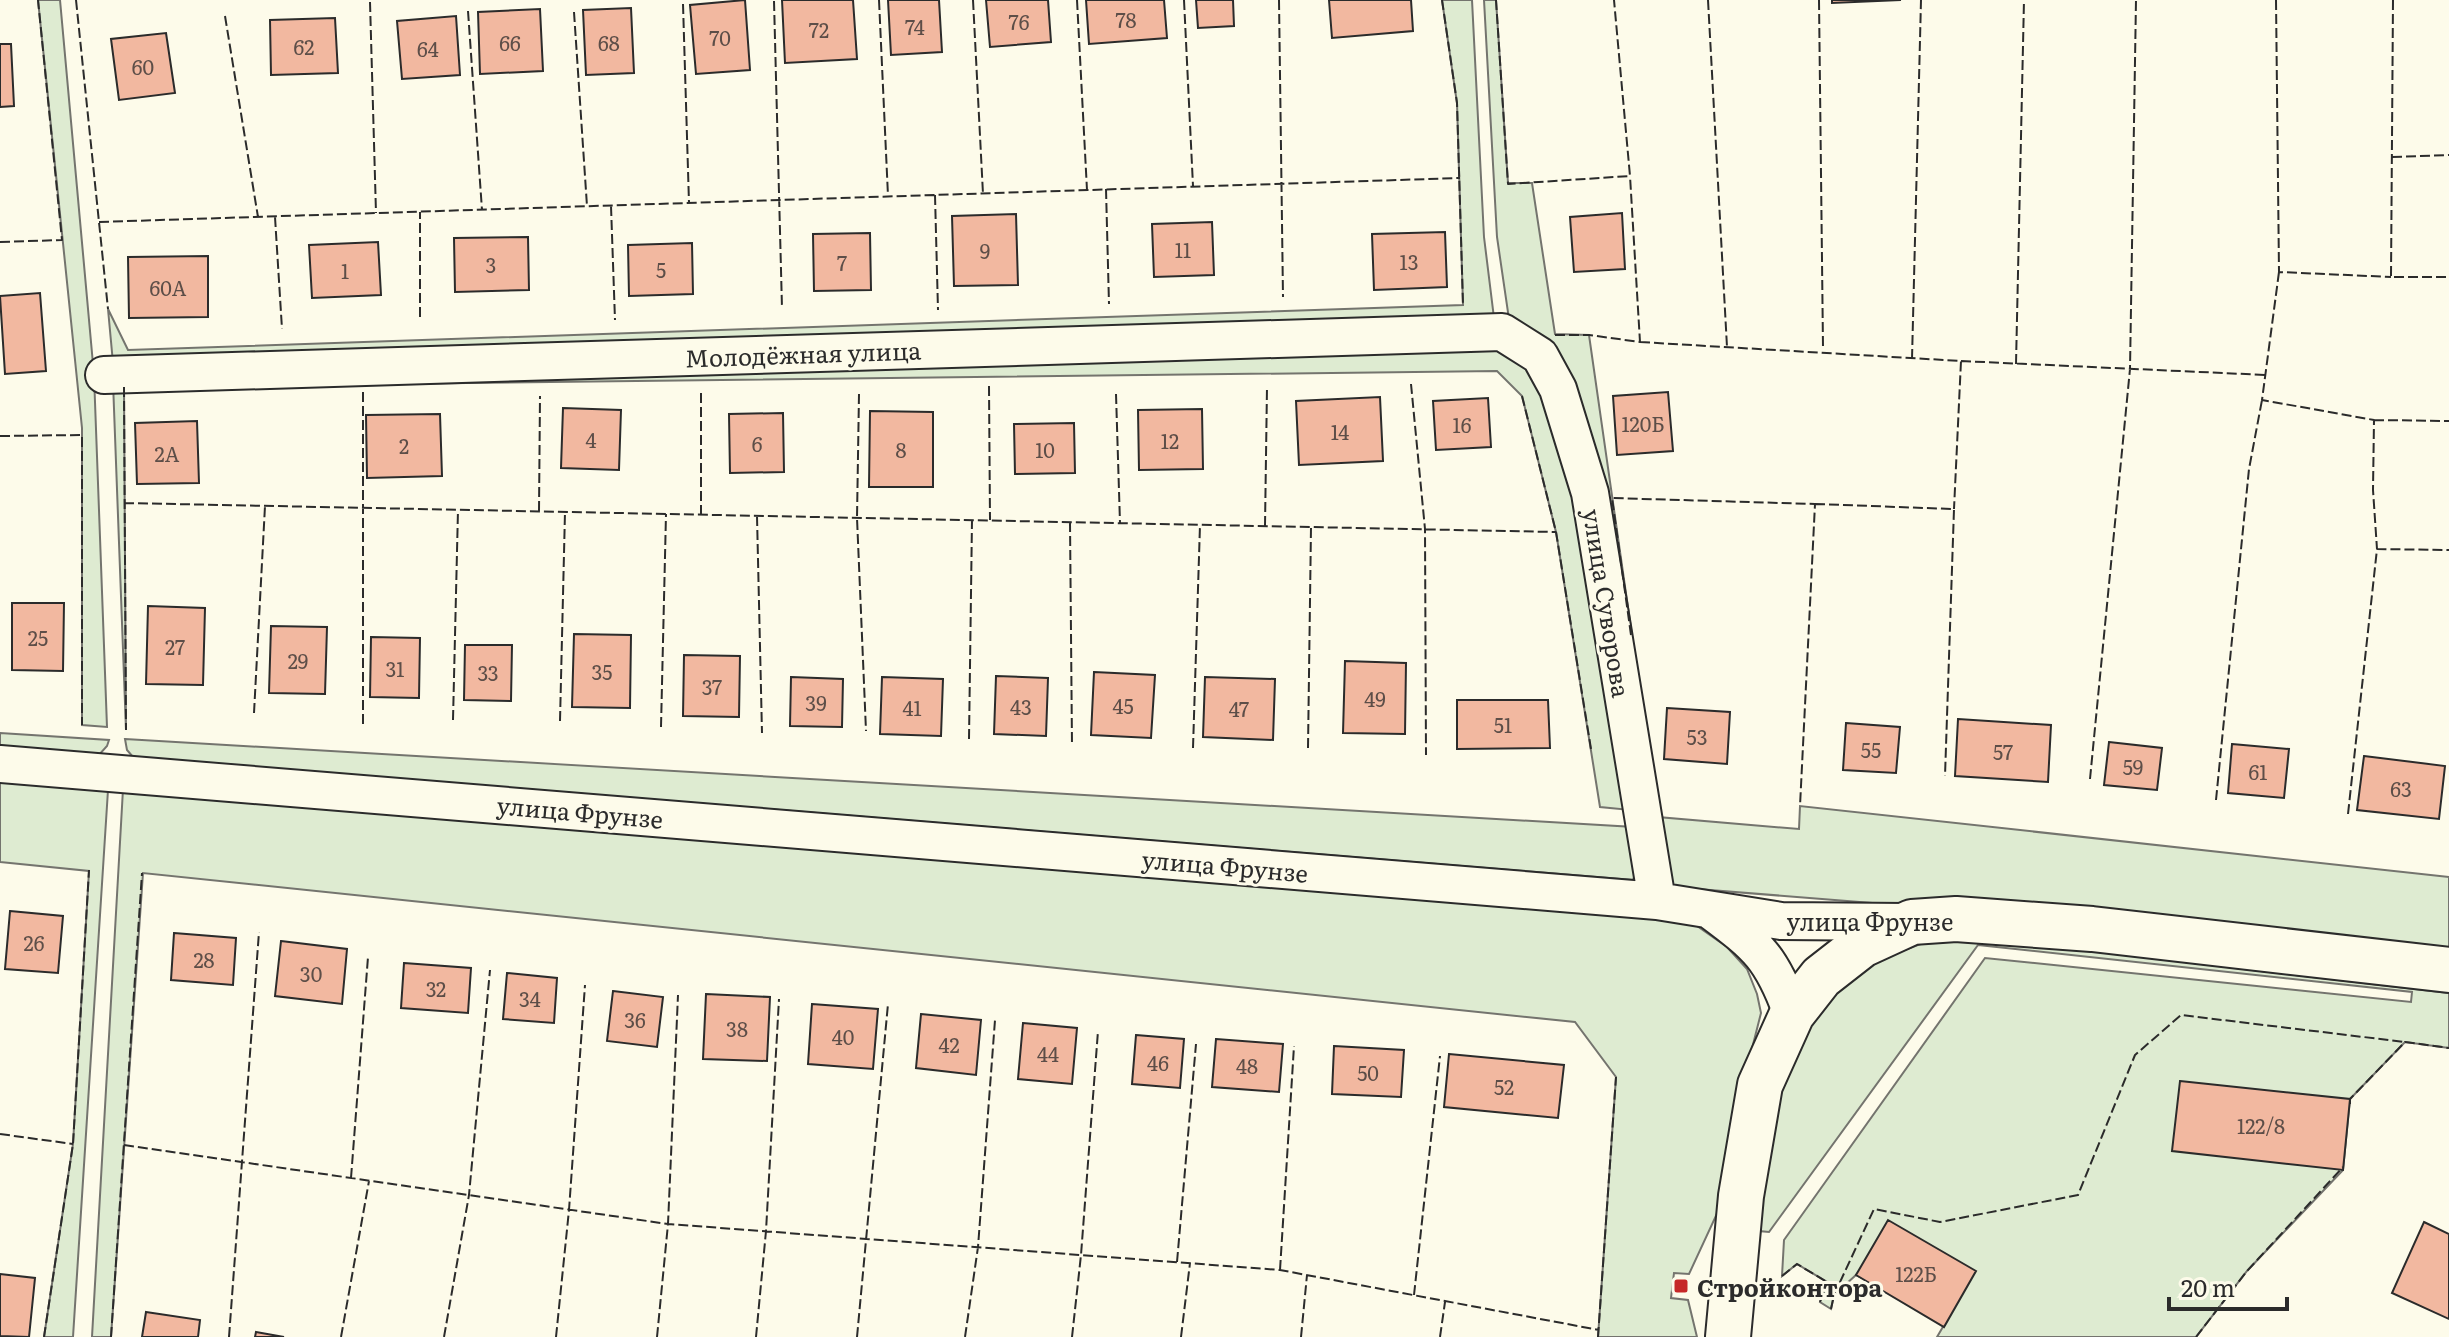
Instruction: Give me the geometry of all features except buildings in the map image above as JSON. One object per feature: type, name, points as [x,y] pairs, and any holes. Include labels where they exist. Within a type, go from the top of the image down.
[{"type":"main road","name":"улица Фрунзе","points":[[1912,922],[1956,919],[2041,924],[2449,970]]},
{"type":"main road","points":[[1728,1337],[1741,1196],[1760,1085],[1792,1014],[1821,977],[1862,945],[1912,922]]},
{"type":"street","name":"Молодёжная улица","points":[[104,375],[1502,332]]},
{"type":"street","name":"улица Суворова","points":[[1502,332],[1540,356],[1558,389],[1590,493],[1657,901]]},
{"type":"street","name":"улица Фрунзе","points":[[0,764],[1657,901],[1781,921],[1912,922]]},
{"type":"street","points":[[1708,908],[1759,948],[1780,980],[1792,1014]]},
{"type":"green space","points":[[38,0],[60,0],[94,375],[107,727],[82,725],[82,428]]},
{"type":"green space","points":[[1442,0],[1472,0],[1484,237],[1494,318],[113,363],[108,309],[128,350],[1463,305],[1457,103]]},
{"type":"green space","points":[[1484,0],[1496,0],[1508,183],[1532,183],[1555,334],[1589,335],[1658,817],[1799,829],[1800,806],[2449,877],[2449,949],[2035,903],[1953,901],[1910,906],[1672,887],[1658,864],[1595,489],[1577,417],[1564,381],[1547,351],[1510,326],[1497,237]]},
{"type":"green space","points":[[1500,343],[1533,364],[1578,492],[1630,810],[1600,807],[1556,532],[1522,396],[1497,371],[124,387],[126,730],[113,382]]},
{"type":"green space","points":[[0,733],[109,740],[98,756],[0,749]]},
{"type":"green space","points":[[125,739],[1634,827],[1640,863],[1633,880],[133,757],[127,750]]},
{"type":"green space","points":[[0,782],[108,790],[73,1337],[44,1337],[73,1144],[89,871],[0,862]]},
{"type":"green space","points":[[123,789],[1655,916],[1697,926],[1727,947],[1747,969],[1761,1013],[1743,1084],[1721,1205],[1689,1274],[1674,1273],[1671,1298],[1688,1300],[1697,1337],[1598,1337],[1616,1077],[1575,1022],[143,873],[111,1337],[92,1337]]},
{"type":"green space","points":[[1980,938],[2449,993],[2449,1048],[2405,1042],[2350,1099],[2343,1170],[2247,1271],[2196,1337],[1937,1337],[1947,1320],[1856,1275],[1834,1295],[1831,1309],[1820,1302],[1827,1282],[1797,1264],[1782,1276],[1784,1240],[1985,958],[2411,1002],[2412,992],[1978,945],[1769,1232],[1759,1231],[1762,1194],[1781,1087],[1803,1034],[1836,990],[1873,962],[1931,940]]},
{"type":"fence","points":[[0,242],[62,240],[38,0]]},
{"type":"fence","points":[[76,0],[108,309]]},
{"type":"fence","points":[[879,0],[888,196]]},
{"type":"fence","points":[[973,0],[983,194]]},
{"type":"fence","points":[[1077,0],[1087,190]]},
{"type":"fence","points":[[1184,0],[1193,186]]},
{"type":"fence","points":[[1279,0],[1283,297]]},
{"type":"fence","points":[[1442,0],[1457,103],[1463,305]]},
{"type":"fence","points":[[1496,0],[1508,184],[1630,176],[1614,0]]},
{"type":"fence","points":[[1708,0],[1727,347]]},
{"type":"fence","points":[[1819,0],[1823,347]]},
{"type":"fence","points":[[1912,359],[1921,0]]},
{"type":"fence","points":[[2016,364],[2024,0]]},
{"type":"fence","points":[[2090,779],[2130,369],[2136,0]]},
{"type":"fence","points":[[2276,0],[2279,272],[2391,277]]},
{"type":"fence","points":[[2393,0],[2391,277],[2449,277]]},
{"type":"fence","points":[[774,1],[782,308]]},
{"type":"fence","points":[[370,2],[376,213]]},
{"type":"fence","points":[[683,4],[689,203]]},
{"type":"fence","points":[[468,11],[482,210]]},
{"type":"fence","points":[[574,12],[587,206]]},
{"type":"fence","points":[[225,16],[258,217]]},
{"type":"fence","points":[[2392,157],[2449,155]]},
{"type":"fence","points":[[1555,335],[1589,335],[1640,342],[1630,176]]},
{"type":"fence","points":[[99,222],[1460,178]]},
{"type":"fence","points":[[1106,189],[1109,304]]},
{"type":"fence","points":[[935,195],[938,310]]},
{"type":"fence","points":[[611,206],[615,320]]},
{"type":"fence","points":[[420,212],[420,317]]},
{"type":"fence","points":[[275,217],[282,329]]},
{"type":"fence","points":[[2279,272],[2262,400],[2374,420],[2373,490],[2377,549]]},
{"type":"fence","points":[[1640,342],[1961,361],[1954,509]]},
{"type":"fence","points":[[1961,361],[2266,375]]},
{"type":"fence","points":[[1411,384],[1425,529],[1426,755]]},
{"type":"fence","points":[[989,386],[990,520]]},
{"type":"fence","points":[[124,387],[126,730]]},
{"type":"fence","points":[[1265,526],[1267,387]]},
{"type":"fence","points":[[701,390],[701,515]]},
{"type":"fence","points":[[363,392],[363,728]]},
{"type":"fence","points":[[859,394],[857,518],[866,731]]},
{"type":"fence","points":[[1116,394],[1120,523]]},
{"type":"fence","points":[[539,511],[540,396]]},
{"type":"fence","points":[[1522,396],[1556,532],[1591,749]]},
{"type":"fence","points":[[2216,800],[2249,469],[2262,400]]},
{"type":"fence","points":[[2374,420],[2449,421]]},
{"type":"fence","points":[[0,436],[82,435],[82,725]]},
{"type":"fence","points":[[1631,635],[1612,498],[1815,504],[1800,806]]},
{"type":"fence","points":[[124,503],[1556,532]]},
{"type":"fence","points":[[1815,504],[1954,509],[1945,776]]},
{"type":"fence","points":[[254,713],[265,506]]},
{"type":"fence","points":[[453,720],[458,510]]},
{"type":"fence","points":[[560,721],[565,512]]},
{"type":"fence","points":[[661,727],[666,514]]},
{"type":"fence","points":[[757,516],[762,733]]},
{"type":"fence","points":[[969,739],[972,520]]},
{"type":"fence","points":[[1070,522],[1072,745]]},
{"type":"fence","points":[[1193,748],[1200,525]]},
{"type":"fence","points":[[1308,748],[1311,527]]},
{"type":"fence","points":[[2348,814],[2377,549],[2449,550]]},
{"type":"fence","points":[[44,1337],[73,1144],[89,870]]},
{"type":"fence","points":[[111,1337],[142,873]]},
{"type":"fence","points":[[229,1337],[259,932]]},
{"type":"fence","points":[[351,1178],[368,957]]},
{"type":"fence","points":[[444,1337],[469,1195],[490,970]]},
{"type":"fence","points":[[556,1337],[569,1210],[585,985]]},
{"type":"fence","points":[[657,1337],[668,1224],[678,995]]},
{"type":"fence","points":[[756,1337],[766,1231],[779,999]]},
{"type":"fence","points":[[857,1337],[888,1004]]},
{"type":"fence","points":[[1831,1309],[1834,1295],[1874,1209],[1940,1222],[2078,1195],[2135,1055],[2181,1015],[2405,1042]]},
{"type":"fence","points":[[965,1337],[978,1247],[995,1020]]},
{"type":"fence","points":[[1072,1337],[1098,1031]]},
{"type":"fence","points":[[2350,1104],[2350,1099],[2405,1042],[2449,1048]]},
{"type":"fence","points":[[1177,1262],[1196,1044]]},
{"type":"fence","points":[[1280,1270],[1294,1046]]},
{"type":"fence","points":[[1414,1295],[1440,1056]]},
{"type":"fence","points":[[1598,1337],[1616,1077]]},
{"type":"fence","points":[[0,1134],[73,1144]]},
{"type":"fence","points":[[124,1145],[668,1224],[1280,1270],[1599,1330]]},
{"type":"fence","points":[[2196,1337],[2247,1271],[2343,1167]]},
{"type":"fence","points":[[341,1337],[369,1181]]},
{"type":"fence","points":[[1181,1337],[1190,1263]]},
{"type":"fence","points":[[1782,1276],[1797,1264],[1827,1282],[1820,1302]]},
{"type":"fence","points":[[1301,1337],[1307,1275]]},
{"type":"fence","points":[[1440,1337],[1445,1302]]},
{"type":"place","name":"Стройконтора","points":[[1681,1286]]}]
